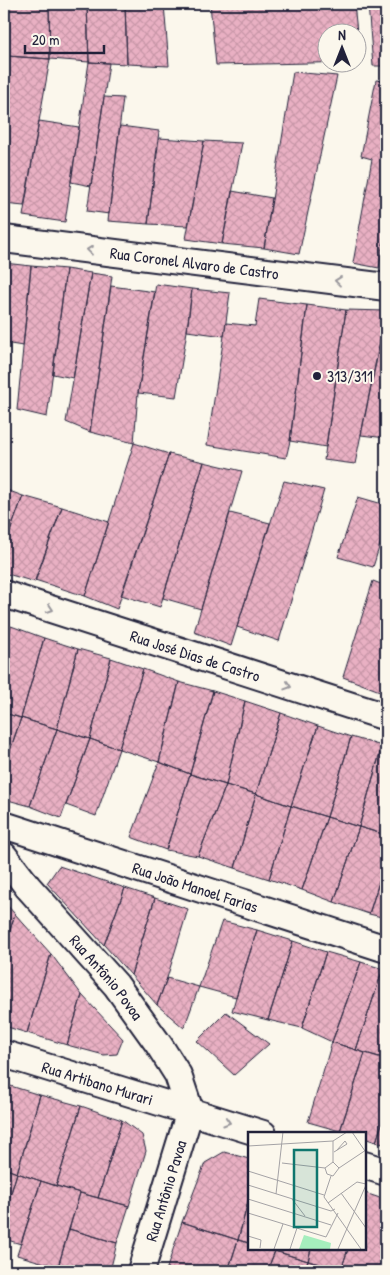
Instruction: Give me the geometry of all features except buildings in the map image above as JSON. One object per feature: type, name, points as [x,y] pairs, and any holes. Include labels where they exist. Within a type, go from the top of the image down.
[{"type":"street","name":"Rua Coronel Alvaro de Castro","points":[[4,239],[386,286]]},
{"type":"street","name":"Rua José Dias de Castro","points":[[4,594],[386,717]]},
{"type":"street","name":"Rua João Manoel Farias","points":[[4,826],[386,949]]},
{"type":"street","name":"Rua Antônio Povoa","points":[[4,856],[28,887],[116,985],[149,1030],[178,1075],[190,1111]]},
{"type":"street","name":"Rua Artibano Murari","points":[[4,1054],[258,1132]]},
{"type":"street","name":"Rua Antônio Pavoa","points":[[140,1271],[190,1111]]},
{"type":"street","points":[[365,1165],[386,1172]]},
{"type":"place","name":"313/311","points":[[317,376]]}]
